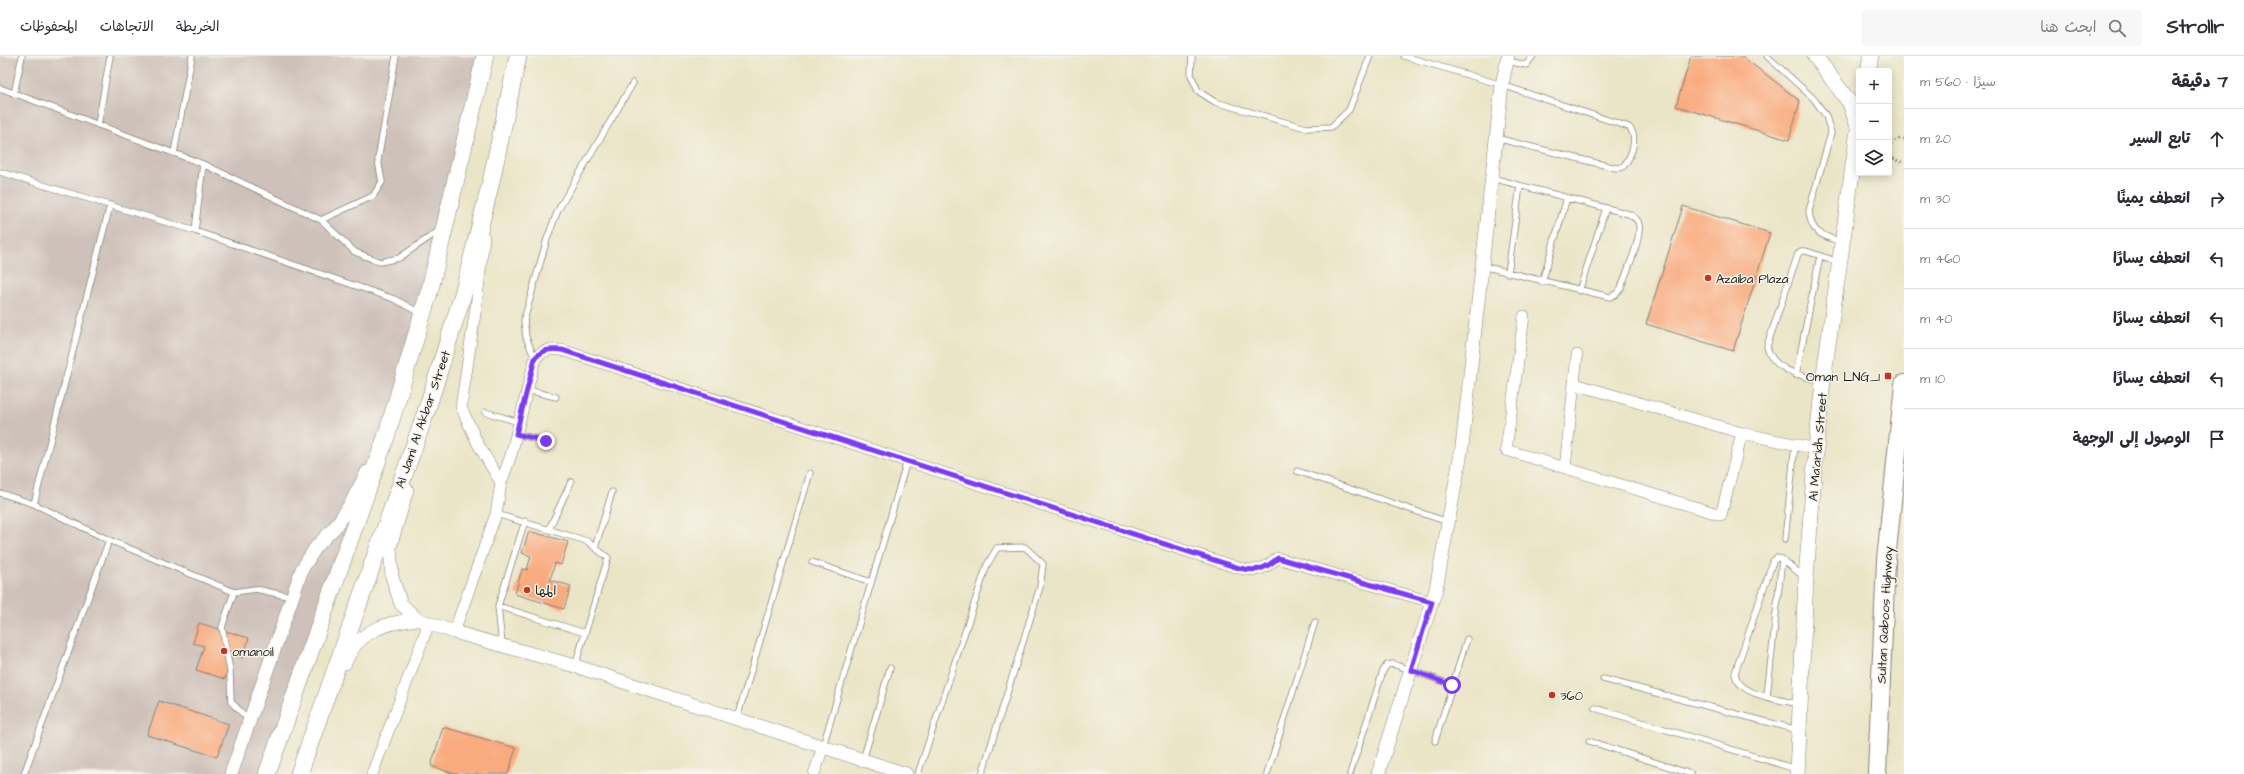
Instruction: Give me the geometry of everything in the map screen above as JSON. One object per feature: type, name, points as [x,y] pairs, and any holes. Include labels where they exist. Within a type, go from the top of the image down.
[{"type":"highway","name":"Sultan Qaboos Highway","points":[[1877,774],[1886,560],[1904,384]]},
{"type":"main road","points":[[267,774],[386,437],[430,289],[485,56]]},
{"type":"main road","name":"Al Jami Al Akbar Street","points":[[299,774],[420,426],[463,294],[490,186],[518,56]]},
{"type":"main road","points":[[1815,56],[1850,103],[1856,118]]},
{"type":"main road","name":"Al Ma'aridh Street","points":[[1797,772],[1806,578],[1816,449],[1823,381],[1841,242],[1857,140]]},
{"type":"street","points":[[1378,774],[1432,602],[1462,447],[1502,85],[1508,59]]},
{"type":"street","points":[[490,186],[476,307],[461,407],[478,444],[501,483]]},
{"type":"street","points":[[1524,316],[1506,450],[1721,514],[1742,433]]},
{"type":"street","points":[[454,632],[496,514],[501,483],[516,434],[535,358],[541,351],[550,349],[562,350],[1239,568],[1254,571],[1266,568],[1278,558],[1432,602]]},
{"type":"street","points":[[1565,468],[1577,355]]},
{"type":"street","points":[[1575,384],[1742,433],[1816,449]]},
{"type":"street","points":[[420,426],[416,459],[390,547],[392,577],[402,604],[423,621],[454,632],[575,666],[906,774]]},
{"type":"street","points":[[231,774],[302,569],[316,547],[336,526],[351,503],[386,437]]},
{"type":"street","points":[[316,726],[334,690],[350,651],[372,630],[393,622],[423,621]]},
{"type":"street","points":[[372,774],[423,621]]},
{"type":"street","points":[[814,774],[823,747]]},
{"type":"lane","points":[[14,94],[22,56]]},
{"type":"lane","points":[[98,125],[110,56]]},
{"type":"lane","points":[[174,153],[192,56]]},
{"type":"lane","points":[[321,220],[373,196],[382,182],[378,160],[396,56]]},
{"type":"lane","points":[[1192,56],[1191,75],[1198,91],[1215,102],[1306,128],[1331,127],[1349,110],[1370,56]]},
{"type":"lane","points":[[1404,56],[1502,85],[1629,127],[1633,131],[1634,138],[1630,159],[1623,167],[1616,168],[1496,138]]},
{"type":"lane","points":[[1508,59],[1526,65],[1533,56]]},
{"type":"lane","points":[[1766,56],[1814,99],[1826,116],[1831,133],[1809,211],[1810,222],[1815,231],[1841,242]]},
{"type":"lane","points":[[535,358],[526,337],[524,320],[547,239],[558,210],[633,83]]},
{"type":"lane","points":[[0,88],[203,164],[321,220],[355,252],[380,262],[399,258],[445,226]]},
{"type":"lane","points":[[196,231],[203,164]]},
{"type":"lane","points":[[0,172],[196,231],[394,299],[422,314]]},
{"type":"lane","points":[[1482,266],[1605,298],[1616,294],[1620,288],[1638,237],[1640,224],[1629,214],[1492,178]]},
{"type":"lane","points":[[1508,273],[1520,186]]},
{"type":"lane","points":[[1542,282],[1567,198]]},
{"type":"lane","points":[[34,504],[110,205]]},
{"type":"lane","points":[[1579,291],[1606,208]]},
{"type":"lane","points":[[1823,381],[1796,375],[1771,358],[1767,346],[1798,254],[1801,251],[1839,262]]},
{"type":"lane","points":[[1796,375],[1820,256]]},
{"type":"lane","points":[[527,390],[556,397]]},
{"type":"lane","points":[[485,412],[519,422]]},
{"type":"lane","points":[[516,434],[546,441]]},
{"type":"lane","points":[[1785,539],[1795,444]]},
{"type":"lane","points":[[823,747],[907,461]]},
{"type":"lane","points":[[1297,471],[1448,522]]},
{"type":"lane","points":[[737,719],[810,474]]},
{"type":"lane","points":[[549,529],[570,482]]},
{"type":"lane","points":[[595,548],[612,492]]},
{"type":"lane","points":[[0,493],[34,504],[109,540],[234,592],[256,589],[292,597]]},
{"type":"lane","points":[[496,514],[525,521],[587,541],[608,558],[575,666]]},
{"type":"lane","points":[[502,646],[498,606],[525,521]]},
{"type":"lane","points":[[24,774],[109,540]]},
{"type":"lane","points":[[918,774],[987,565],[997,548],[1025,547],[1043,564],[1040,587],[982,774]]},
{"type":"lane","points":[[1800,704],[1744,689],[1738,682],[1735,673],[1772,561],[1777,558],[1782,559],[1806,578]]},
{"type":"lane","points":[[1767,696],[1782,559]]},
{"type":"lane","points":[[812,562],[872,582]]},
{"type":"lane","points":[[234,592],[222,627],[230,671],[231,702],[249,720]]},
{"type":"lane","points":[[498,606],[585,633]]},
{"type":"lane","points":[[1267,774],[1315,622]]},
{"type":"lane","points":[[1435,742],[1467,639]]},
{"type":"lane","points":[[1350,774],[1382,671],[1387,665],[1393,664],[1452,685]]},
{"type":"lane","points":[[863,760],[890,668]]},
{"type":"lane","points":[[1604,678],[1799,730]]},
{"type":"lane","points":[[1595,708],[1797,772]]},
{"type":"lane","points":[[1589,742],[1691,774]]},
{"type":"path","points":[[1904,139],[1899,139],[1892,143],[1891,155],[1894,159],[1904,163]]},
{"type":"path","points":[[1892,156],[1894,159],[1904,163]]},
{"type":"shaded area","points":[[0,56],[484,56],[386,437],[267,774],[0,774]]},
{"type":"building","points":[[1691,56],[1742,56],[1800,101],[1789,140],[1676,106]]},
{"type":"building","name":"Azaiba Plaza","points":[[1683,206],[1770,233],[1733,351],[1646,324]]},
{"type":"building","points":[[529,531],[568,542],[561,565],[555,563],[550,580],[571,586],[564,609],[515,594],[522,569],[527,570],[531,556],[522,553]]},
{"type":"building","name":"omanoil","points":[[199,623],[249,638],[243,658],[232,655],[225,679],[196,670],[204,646],[193,643]]},
{"type":"building","points":[[159,701],[229,724],[217,757],[147,735]]},
{"type":"building","points":[[443,727],[516,748],[508,774],[455,774],[431,766]]},
{"type":"place","name":"Azaiba Plaza","points":[[1708,278]]},
{"type":"place","name":"Oman LNG_1","points":[[1888,376]]},
{"type":"place","name":"المه‍ا","points":[[527,590]]},
{"type":"place","name":"omanoil","points":[[224,651]]},
{"type":"place","name":"360","points":[[1552,695]]},
{"type":"route","points":[[546,441],[516,434],[535,358],[541,351],[550,349],[562,350],[1239,568],[1254,571],[1266,568],[1278,558],[1432,602],[1411,670],[1452,685]]}]
